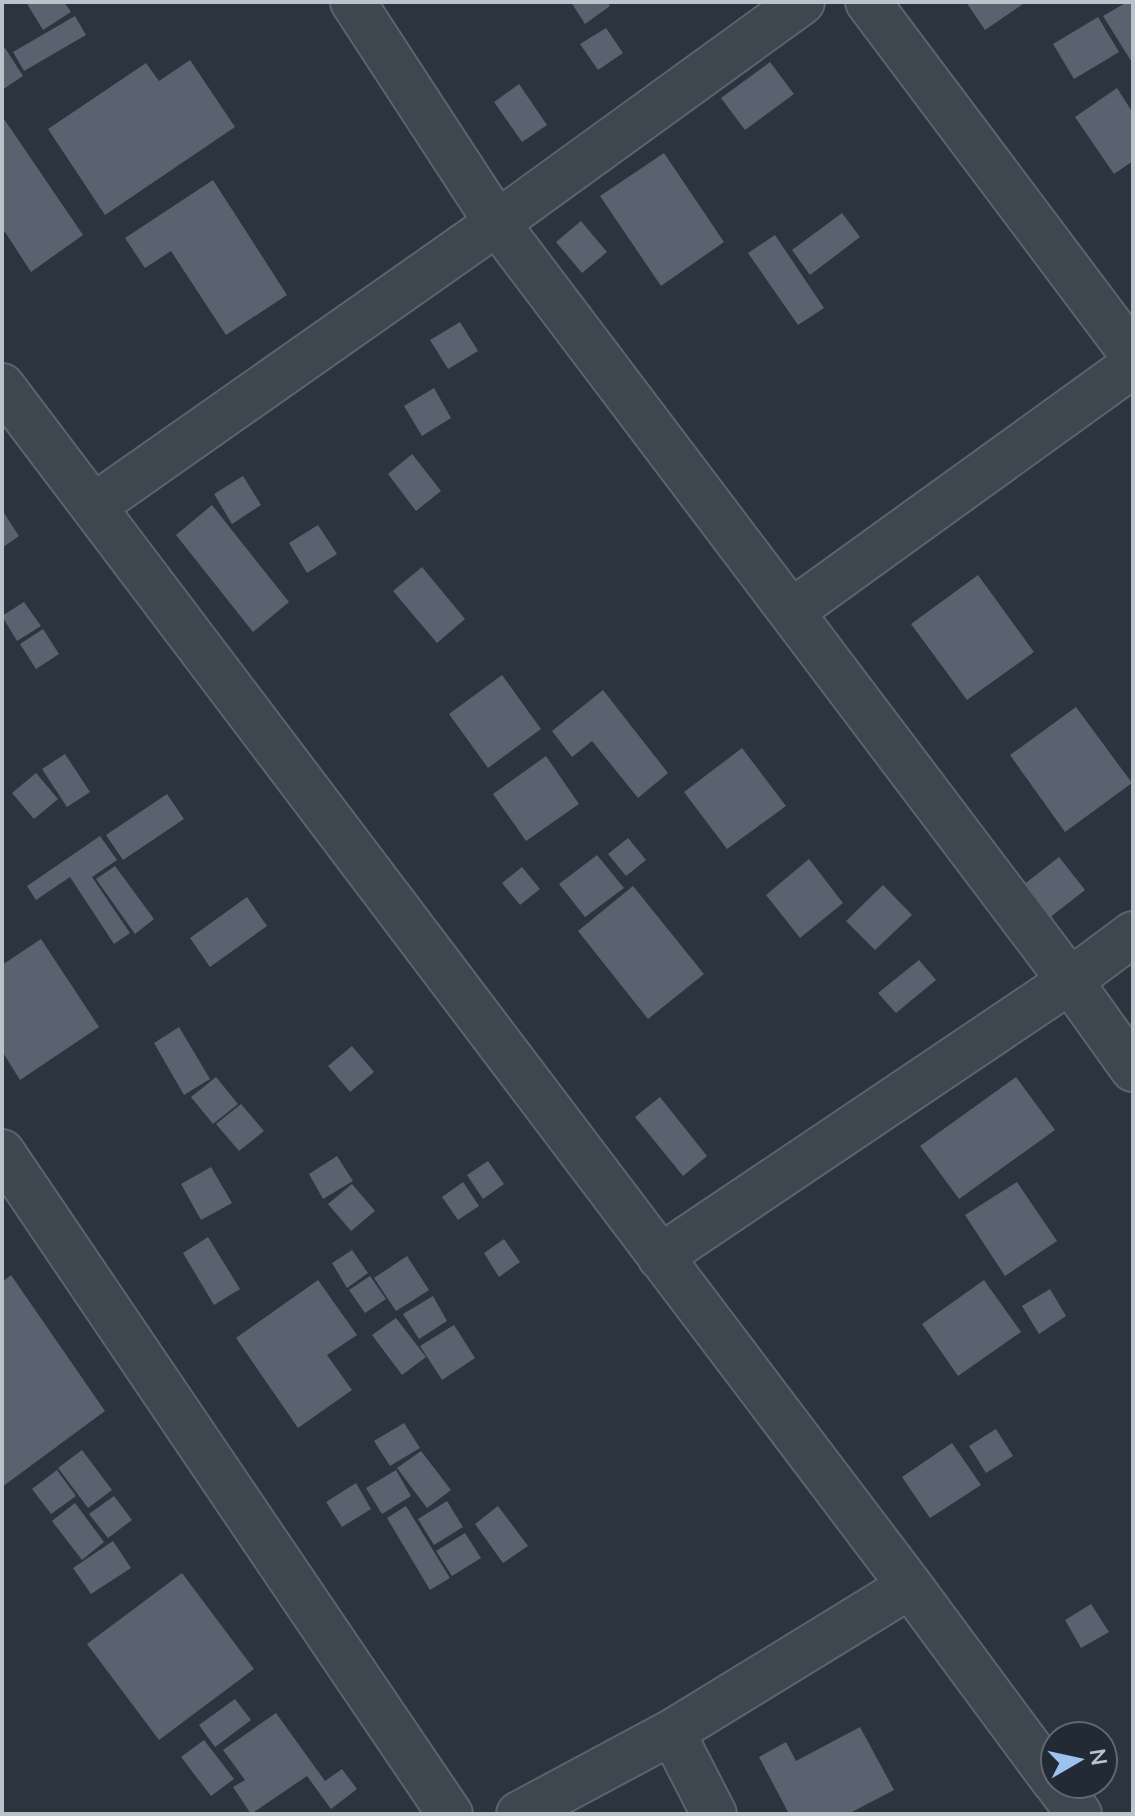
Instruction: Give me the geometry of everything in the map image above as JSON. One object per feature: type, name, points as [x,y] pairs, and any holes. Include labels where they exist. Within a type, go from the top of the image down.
[{"type":"street","points":[[353,2],[497,223],[1070,981],[1133,1069]]},
{"type":"street","points":[[94,506],[497,223],[802,2]]},
{"type":"street","points":[[868,2],[1133,355]]},
{"type":"street","points":[[791,612],[1133,365]]},
{"type":"street","points":[[2,386],[1039,1760]]},
{"type":"street","points":[[660,1257],[1070,981],[1133,934]]},
{"type":"street","points":[[2,1152],[450,1814]]},
{"type":"street","points":[[519,1814],[672,1732],[910,1586]]},
{"type":"street","points":[[672,1732],[714,1814]]},
{"type":"building","points":[[26,2],[64,2],[71,12],[43,30]]},
{"type":"building","points":[[571,2],[607,2],[610,6],[585,24]]},
{"type":"building","points":[[966,2],[1026,2],[985,30]]},
{"type":"building","points":[[1127,2],[1133,4],[1133,64],[1103,16]]},
{"type":"building","points":[[75,16],[86,35],[24,71],[13,52]]},
{"type":"building","points":[[1098,17],[1119,52],[1074,79],[1053,44]]},
{"type":"building","points":[[606,28],[623,53],[598,70],[580,44]]},
{"type":"building","points":[[5,48],[23,76],[2,90],[2,50]]},
{"type":"building","points":[[190,60],[235,127],[105,215],[48,129],[146,63],[159,81]]},
{"type":"building","points":[[770,62],[794,94],[745,130],[721,98]]},
{"type":"building","points":[[519,84],[547,125],[522,142],[494,102]]},
{"type":"building","points":[[1117,88],[1133,113],[1133,161],[1114,174],[1075,117]]},
{"type":"building","points":[[2,116],[83,235],[31,272],[5,232],[2,234]]},
{"type":"building","points":[[664,153],[724,242],[661,286],[600,196]]},
{"type":"building","points":[[213,180],[287,295],[226,335],[171,251],[145,268],[125,238]]},
{"type":"building","points":[[842,213],[860,237],[810,275],[792,250]]},
{"type":"building","points":[[581,221],[607,252],[582,273],[556,242]]},
{"type":"building","points":[[775,235],[824,308],[798,325],[748,253]]},
{"type":"building","points":[[460,322],[478,351],[448,369],[430,340]]},
{"type":"building","points":[[434,388],[451,418],[422,436],[404,406]]},
{"type":"building","points":[[412,454],[441,491],[416,511],[388,474]]},
{"type":"building","points":[[243,476],[261,505],[232,524],[214,494]]},
{"type":"building","points":[[212,505],[289,602],[253,632],[176,535]]},
{"type":"building","points":[[2,510],[19,536],[2,548]]},
{"type":"building","points":[[318,525],[337,554],[307,573],[289,543]]},
{"type":"building","points":[[422,567],[465,619],[437,643],[393,591]]},
{"type":"building","points":[[978,575],[1034,652],[967,700],[911,624]]},
{"type":"building","points":[[24,602],[41,626],[17,641],[2,616]]},
{"type":"building","points":[[43,629],[59,654],[36,669],[20,644]]},
{"type":"building","points":[[502,675],[541,729],[488,768],[449,714]]},
{"type":"building","points":[[603,690],[668,773],[638,798],[592,741],[572,757],[552,731]]},
{"type":"building","points":[[1076,707],[1132,783],[1065,832],[1010,755]]},
{"type":"building","points":[[742,748],[786,806],[727,849],[684,792]]},
{"type":"building","points":[[65,754],[90,792],[67,807],[42,769]]},
{"type":"building","points":[[546,756],[579,804],[526,841],[493,794]]},
{"type":"building","points":[[36,773],[58,799],[34,819],[12,793]]},
{"type":"building","points":[[167,794],[184,819],[123,860],[106,835]]},
{"type":"building","points":[[100,836],[117,860],[92,877],[130,933],[114,944],[70,877],[36,900],[27,886]]},
{"type":"building","points":[[628,838],[646,860],[626,876],[608,854]]},
{"type":"building","points":[[597,855],[624,888],[585,917],[559,884]]},
{"type":"building","points":[[1059,857],[1085,890],[1048,919],[1022,886]]},
{"type":"building","points":[[809,859],[843,903],[800,938],[766,895]]},
{"type":"building","points":[[115,866],[154,919],[135,934],[96,879]]},
{"type":"building","points":[[522,867],[540,889],[520,905],[502,883]]},
{"type":"building","points":[[883,885],[912,915],[875,950],[846,921]]},
{"type":"building","points":[[633,886],[704,974],[648,1019],[578,931]]},
{"type":"building","points":[[247,897],[267,926],[210,967],[190,938]]},
{"type":"building","points":[[41,939],[99,1027],[20,1080],[2,1051],[2,965]]},
{"type":"building","points":[[919,960],[936,980],[896,1013],[878,993]]},
{"type":"building","points":[[179,1027],[210,1079],[184,1095],[154,1043]]},
{"type":"building","points":[[352,1046],[374,1072],[350,1092],[328,1066]]},
{"type":"building","points":[[216,1077],[238,1104],[213,1124],[191,1097]]},
{"type":"building","points":[[1016,1077],[1055,1130],[959,1199],[920,1146]]},
{"type":"building","points":[[660,1097],[707,1156],[683,1176],[635,1117]]},
{"type":"building","points":[[241,1104],[264,1131],[239,1151],[216,1124]]},
{"type":"building","points":[[337,1156],[353,1181],[323,1199],[309,1174]]},
{"type":"building","points":[[488,1161],[504,1184],[483,1199],[467,1175]]},
{"type":"building","points":[[211,1167],[232,1203],[201,1220],[181,1184]]},
{"type":"building","points":[[463,1182],[479,1206],[458,1220],[442,1197]]},
{"type":"building","points":[[1017,1182],[1057,1241],[1005,1276],[965,1215]]},
{"type":"building","points":[[352,1184],[375,1211],[351,1231],[328,1204]]},
{"type":"building","points":[[208,1237],[240,1289],[214,1305],[183,1253]]},
{"type":"building","points":[[504,1239],[520,1262],[499,1277],[484,1253]]},
{"type":"building","points":[[352,1250],[368,1273],[347,1288],[332,1263]]},
{"type":"building","points":[[407,1256],[429,1290],[396,1311],[374,1278]]},
{"type":"building","points":[[11,1275],[105,1411],[2,1487],[2,1282]]},
{"type":"building","points":[[370,1276],[386,1299],[365,1313],[349,1290]]},
{"type":"building","points":[[318,1280],[357,1335],[327,1355],[352,1390],[298,1428],[236,1338]]},
{"type":"building","points":[[984,1280],[1021,1332],[958,1376],[922,1324]]},
{"type":"building","points":[[1050,1289],[1066,1316],[1039,1334],[1022,1306]]},
{"type":"building","points":[[433,1296],[447,1321],[419,1339],[403,1314]]},
{"type":"building","points":[[396,1318],[426,1357],[402,1375],[372,1335]]},
{"type":"building","points":[[454,1325],[475,1358],[442,1380],[420,1346]]},
{"type":"building","points":[[404,1423],[420,1448],[390,1466],[374,1441]]},
{"type":"building","points":[[996,1429],[1013,1456],[986,1473],[969,1446]]},
{"type":"building","points":[[952,1443],[981,1485],[930,1518],[902,1477]]},
{"type":"building","points":[[82,1450],[112,1490],[88,1508],[58,1468]]},
{"type":"building","points":[[421,1451],[451,1490],[427,1508],[397,1468]]},
{"type":"building","points":[[57,1470],[76,1496],[51,1514],[32,1489]]},
{"type":"building","points":[[396,1470],[411,1496],[382,1514],[366,1488]]},
{"type":"building","points":[[356,1483],[371,1509],[342,1527],[326,1502]]},
{"type":"building","points":[[114,1496],[132,1520],[108,1538],[89,1514]]},
{"type":"building","points":[[447,1501],[463,1527],[434,1545],[418,1519]]},
{"type":"building","points":[[75,1503],[104,1542],[82,1560],[52,1521]]},
{"type":"building","points":[[406,1506],[450,1578],[430,1590],[387,1518]]},
{"type":"building","points":[[498,1506],[528,1546],[503,1563],[475,1524]]},
{"type":"building","points":[[465,1533],[481,1558],[452,1576],[436,1551]]},
{"type":"building","points":[[113,1541],[131,1568],[91,1594],[73,1568]]},
{"type":"building","points":[[182,1573],[254,1669],[159,1740],[87,1644]]},
{"type":"building","points":[[1091,1604],[1109,1632],[1081,1648],[1065,1620]]},
{"type":"building","points":[[235,1699],[251,1720],[215,1747],[199,1725]]},
{"type":"building","points":[[276,1713],[325,1781],[342,1769],[357,1789],[331,1809],[307,1776],[251,1814],[233,1787],[245,1780],[223,1750]]},
{"type":"building","points":[[860,1727],[894,1790],[848,1814],[789,1814],[759,1757],[786,1742],[796,1761]]},
{"type":"building","points":[[204,1740],[234,1779],[211,1796],[181,1757]]}]
